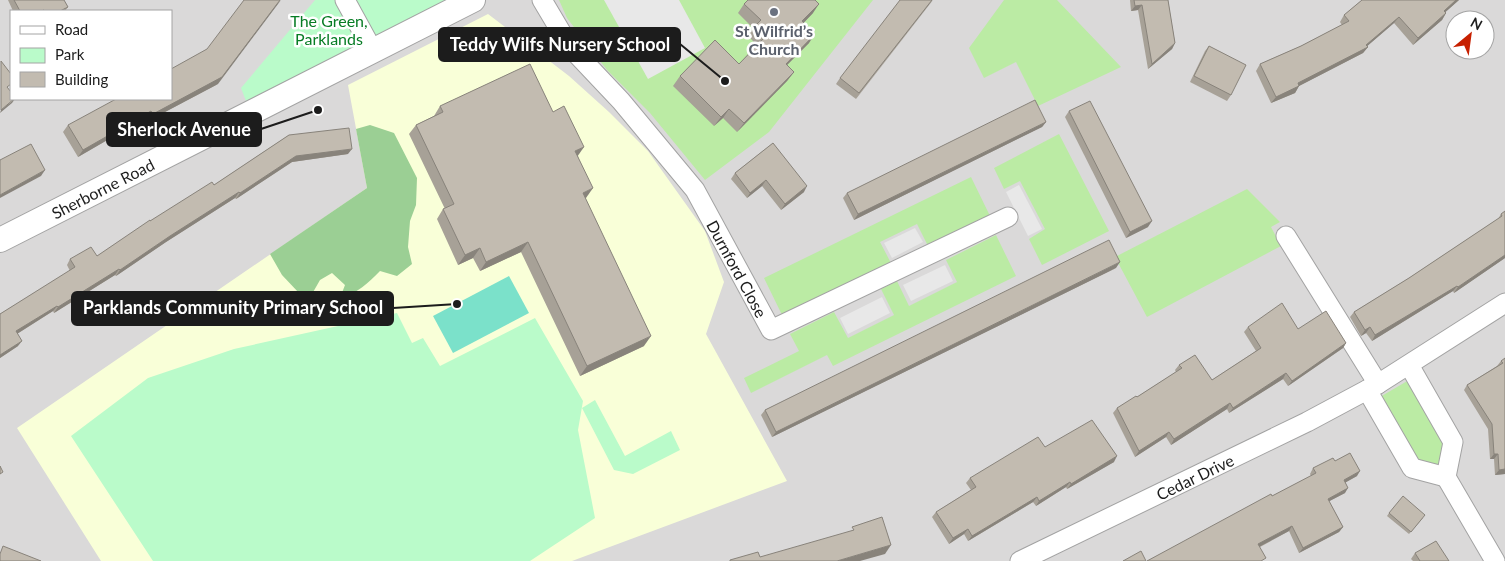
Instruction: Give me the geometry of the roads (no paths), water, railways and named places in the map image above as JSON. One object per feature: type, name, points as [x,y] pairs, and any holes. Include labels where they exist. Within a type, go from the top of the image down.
[{"type":"street","points":[[345,0],[373,51]]},
{"type":"street","name":"Sherborne Road","points":[[0,240],[473,0]]},
{"type":"street","name":"Durnford Close","points":[[542,0],[570,47],[621,101],[695,190],[771,330],[1008,217]]},
{"type":"street","points":[[1286,236],[1372,387],[1412,468],[1446,477]]},
{"type":"street","name":"Cedar Drive","points":[[1020,561],[1307,422],[1372,387],[1505,303]]},
{"type":"street","points":[[1409,364],[1453,442],[1446,477],[1494,561]]},
{"type":"place","name":"St Wilfrid’s Church","points":[[774,12]]},
{"type":"place","name":"Teddy Wilfs Nursery School","points":[[725,81]]},
{"type":"place","name":"Sherlock Avenue","points":[[318,110]]},
{"type":"place","name":"Parklands Community Primary School","points":[[457,304]]},
{"type":"park label","name":"The Green, Parklands","points":[[329,29]]}]
